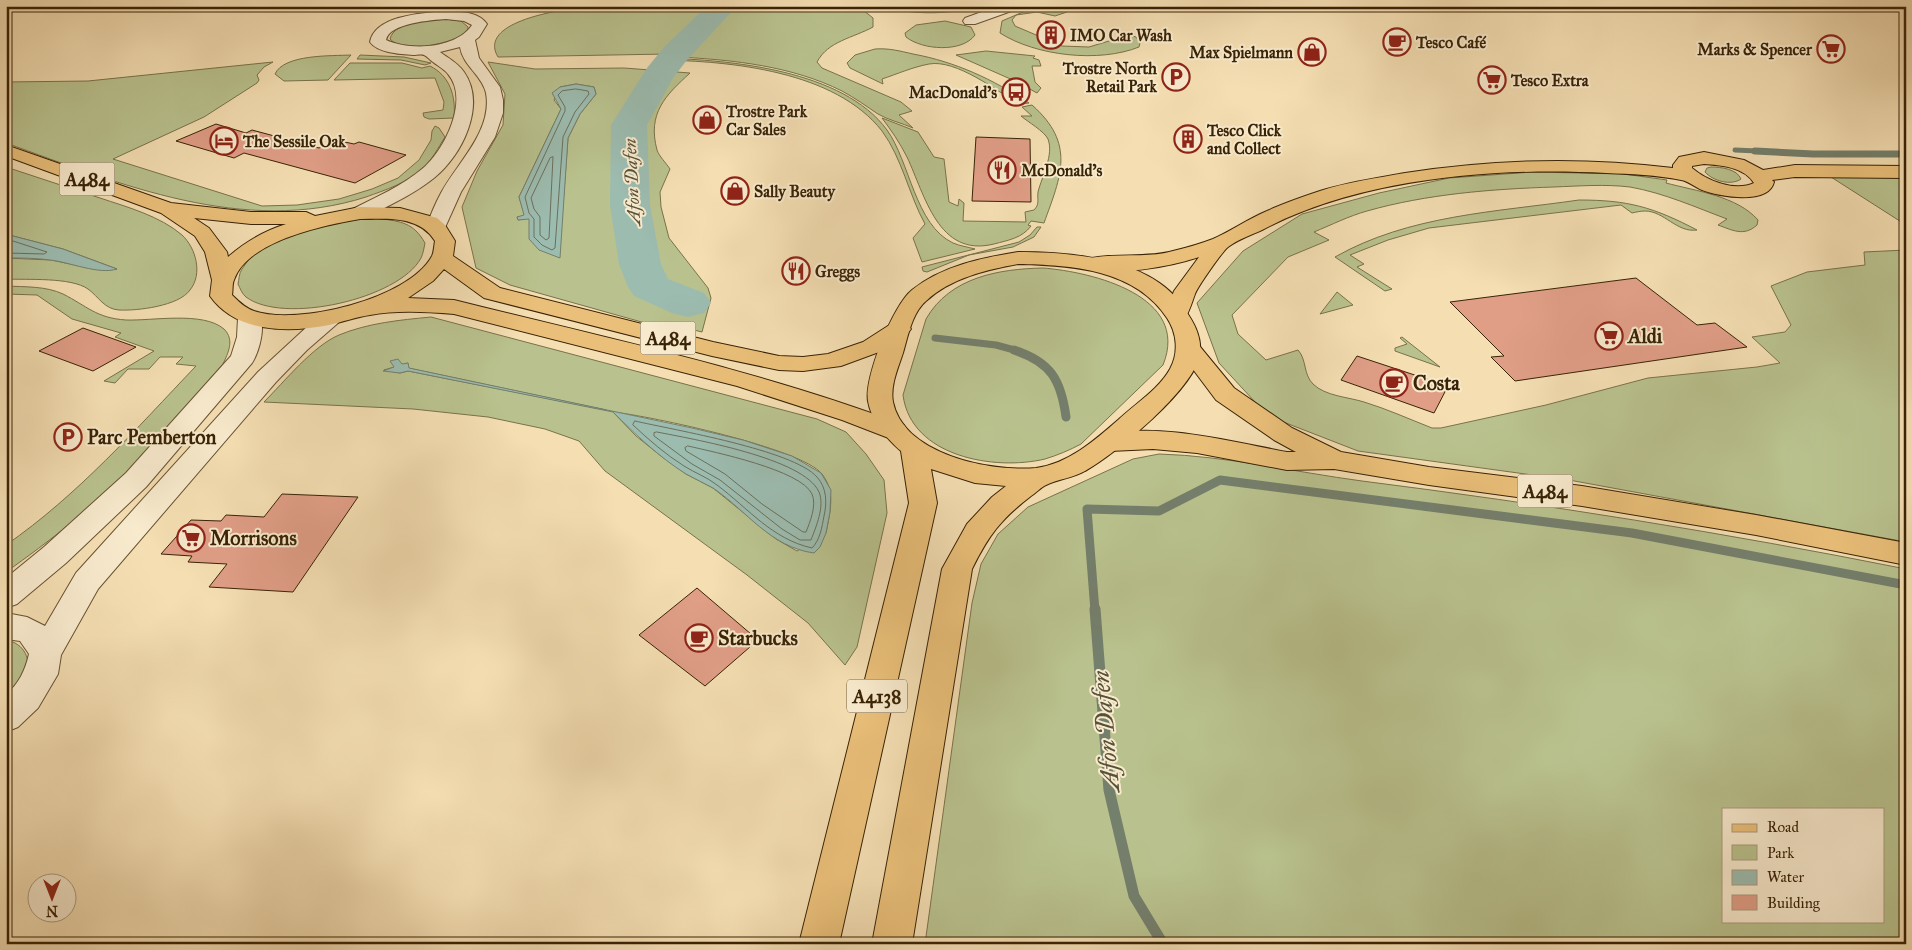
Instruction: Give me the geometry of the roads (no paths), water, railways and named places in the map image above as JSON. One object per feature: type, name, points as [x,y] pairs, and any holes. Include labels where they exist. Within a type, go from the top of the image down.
[{"type":"main road","name":"A484","points":[[6,150],[168,209],[251,218],[325,219]]},
{"type":"main road","points":[[1704,158],[1742,166],[1760,176],[1764,182],[1763,186],[1759,189],[1741,192],[1705,185],[1687,175],[1682,165],[1686,161],[1704,158]]},
{"type":"main road","points":[[1094,264],[1147,285],[1177,313],[1186,331],[1189,348],[1182,370],[1168,388],[1110,442],[1088,458],[1062,470],[1038,477],[1004,478],[945,465],[904,439],[883,411],[880,395],[899,328],[916,298],[934,284],[953,275],[1000,261],[1018,258],[1042,258],[1094,264],[1138,263],[1174,258],[1220,244],[1274,215],[1328,195],[1380,183],[1435,174],[1565,165],[1628,168],[1687,175]]},
{"type":"main road","points":[[1760,176],[1795,171],[1906,172]]},
{"type":"main road","name":"A484","points":[[168,209],[202,232],[216,252],[222,279]]},
{"type":"main road","points":[[360,213],[392,213],[418,218],[436,228],[445,241],[442,258],[428,276],[407,290],[369,308],[330,318],[291,322],[250,318],[231,308],[221,296],[222,279],[236,260],[260,243],[291,229],[325,219],[360,213]]},
{"type":"main road","points":[[1177,313],[1185,291],[1220,244]]},
{"type":"main road","name":"A484","points":[[442,258],[492,293],[712,349],[779,363],[803,364],[832,361],[871,347],[899,328]]},
{"type":"main road","name":"A484","points":[[369,308],[412,305],[454,307],[746,382],[852,414],[904,439]]},
{"type":"main road","name":"A484","points":[[1189,348],[1225,394],[1283,434],[1334,460]]},
{"type":"main road","name":"A4138","points":[[819,944],[923,503],[904,439]]},
{"type":"main road","name":"A484","points":[[1110,442],[1153,440],[1197,444],[1287,461],[1334,460],[1429,476],[1582,496],[1756,525],[1906,554]]},
{"type":"main road","name":"A4138","points":[[892,944],[957,569],[977,531],[1002,504],[1038,477]]},
{"type":"street","points":[[970,21],[1012,6]]},
{"type":"street","points":[[446,15],[464,16],[480,24],[478,32],[467,39],[428,50],[396,50],[384,47],[378,42],[377,38],[386,29],[400,22],[419,18],[446,15]]},
{"type":"street","points":[[436,228],[442,209],[474,158],[490,126],[495,100],[488,78],[471,57],[467,39]]},
{"type":"street","points":[[360,213],[430,172],[442,160],[462,124],[465,104],[464,88],[456,73],[436,59],[428,50]]},
{"type":"street","points":[[6,596],[55,555],[136,480],[243,358],[249,337],[250,318]]},
{"type":"street","points":[[6,717],[26,698],[41,674],[45,654],[87,581],[267,377],[330,318]]},
{"type":"street","points":[[6,626],[22,628],[38,638],[45,654]]},
{"type":"water","points":[[576,84],[594,87],[596,94],[580,114],[568,138],[560,258],[539,250],[529,239],[529,219],[518,220],[517,217],[524,215],[519,197],[561,109],[552,93],[560,87]]},
{"type":"water","points":[[6,236],[13,236],[63,249],[117,269],[84,268],[58,261],[34,258],[6,258]]},
{"type":"water","points":[[398,359],[402,364],[408,363],[409,368],[692,428],[743,440],[792,456],[821,473],[831,490],[830,512],[826,533],[820,547],[814,553],[784,544],[760,527],[713,488],[686,474],[666,460],[613,412],[408,371],[400,373],[383,371],[394,367],[390,361]]},
{"type":"waterway","name":"Afon Dafen","points":[[688,303],[650,287],[640,264],[630,205],[629,125],[658,75],[676,53],[723,6]]},
{"type":"waterway","name":"Afon Dafen","points":[[697,32],[707,32]]},
{"type":"waterway","name":"Afon Dafen","points":[[683,36],[693,37]]},
{"type":"waterway","points":[[1735,150],[1780,152]]},
{"type":"waterway","points":[[1755,151],[1813,154],[1906,154]]},
{"type":"waterway","name":"Afon Dafen","points":[[935,338],[996,345],[1018,351]]},
{"type":"waterway","name":"Afon Dafen","points":[[1014,350],[1037,360],[1052,374],[1061,393],[1066,417]]},
{"type":"waterway","points":[[1095,611],[1087,509],[1159,511],[1220,480],[1632,533],[1906,585]]},
{"type":"waterway","name":"Afon Dafen","points":[[1095,609],[1109,790],[1134,896],[1163,944]]},
{"type":"place","name":"IMO Car Wash","points":[[1051,35]]},
{"type":"place","name":"Tesco Café","points":[[1397,42]]},
{"type":"place","name":"Marks & Spencer","points":[[1831,49]]},
{"type":"place","name":"Max Spielmann","points":[[1312,52]]},
{"type":"place","name":"Trostre North Retail Park","points":[[1176,77]]},
{"type":"place","name":"Tesco Extra","points":[[1492,80]]},
{"type":"place","name":"MacDonald's","points":[[1016,92]]},
{"type":"place","name":"Trostre Park Car Sales","points":[[707,120]]},
{"type":"place","name":"Tesco Click and Collect","points":[[1188,139]]},
{"type":"place","name":"The Sessile Oak","points":[[224,141]]},
{"type":"place","name":"McDonald's","points":[[1002,170]]},
{"type":"place","name":"Sally Beauty","points":[[735,191]]},
{"type":"place","name":"Greggs","points":[[796,271]]},
{"type":"place","name":"Aldi","points":[[1609,336]]},
{"type":"place","name":"Costa","points":[[1394,383]]},
{"type":"place","name":"Parc Pemberton","points":[[68,437]]},
{"type":"place","name":"Morrisons","points":[[191,538]]},
{"type":"place","name":"Starbucks","points":[[699,638]]}]
